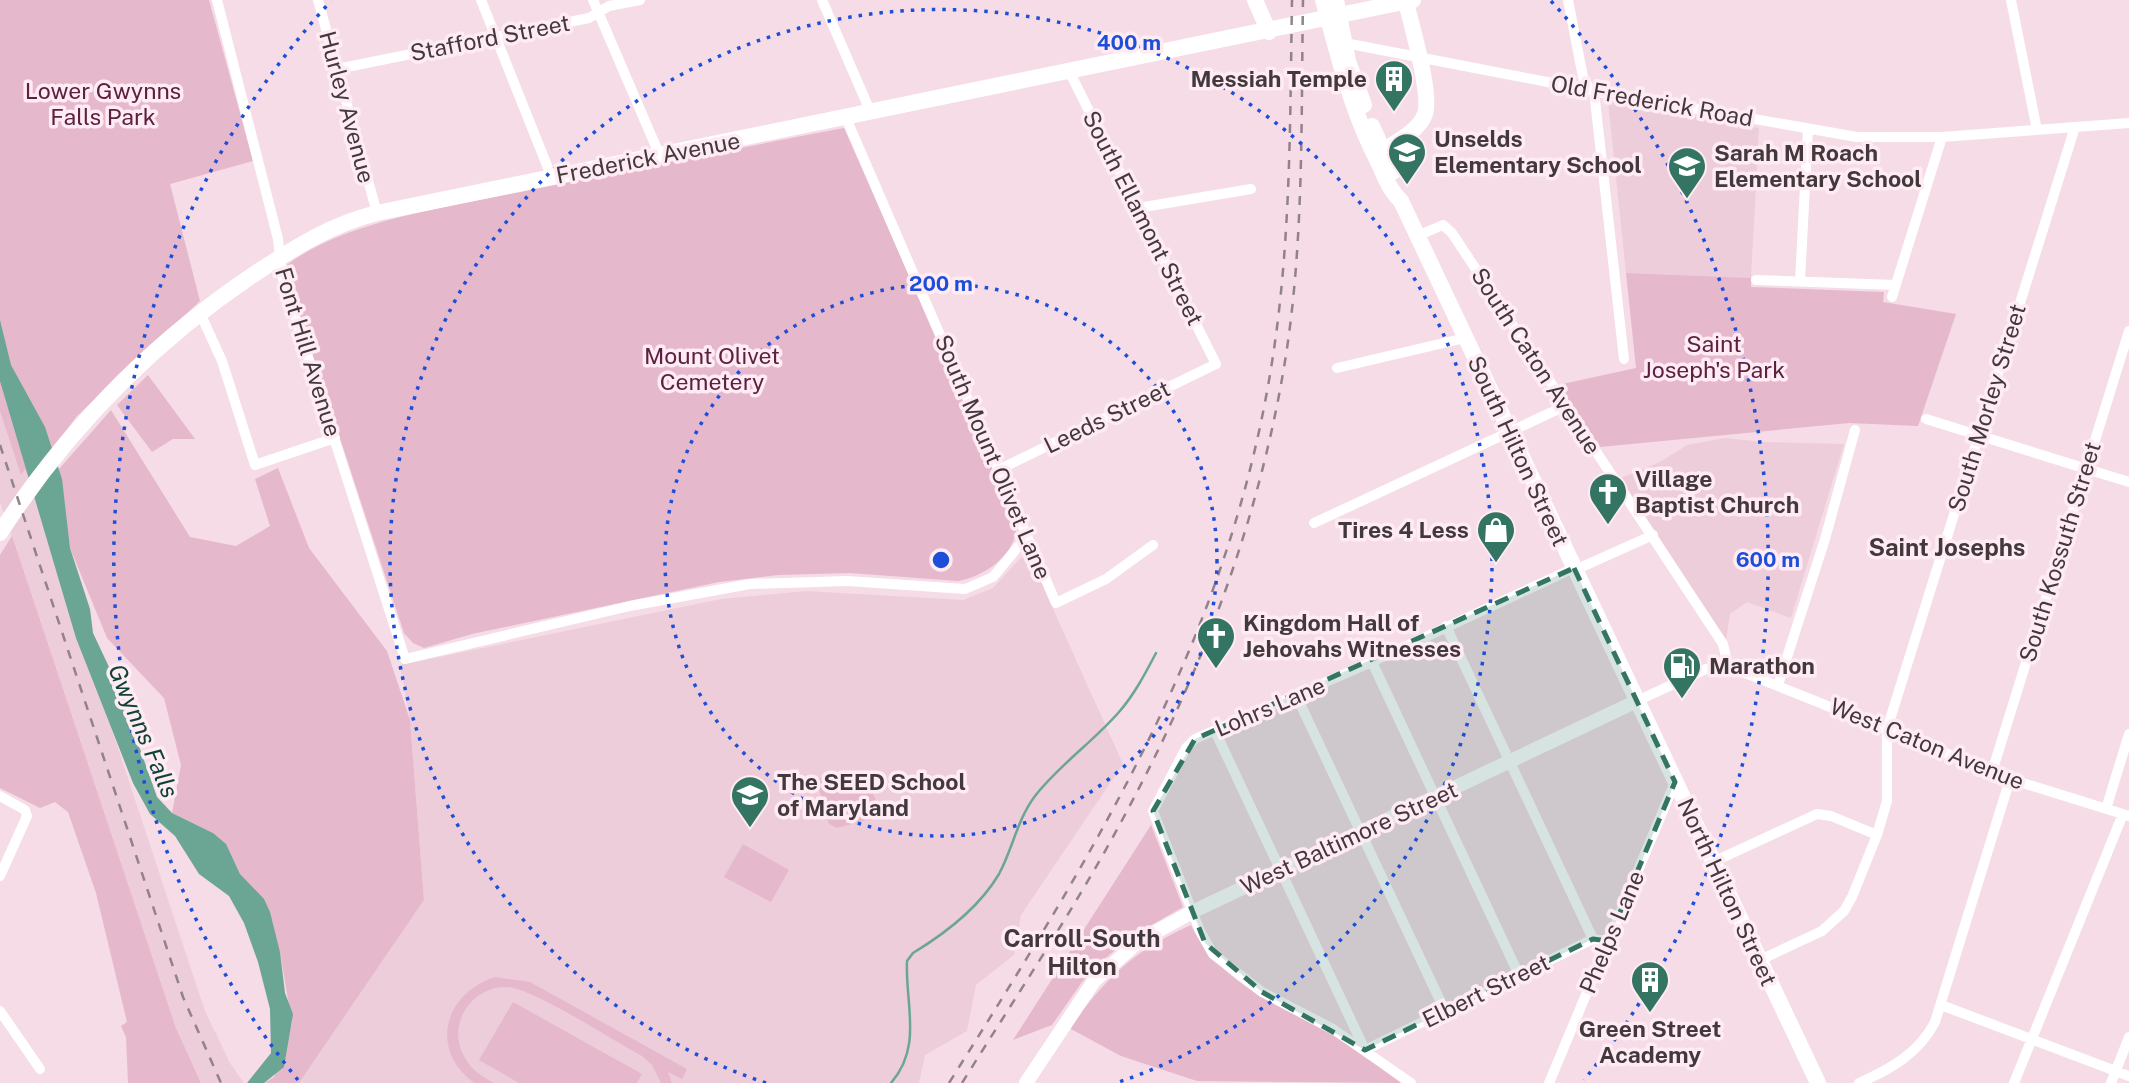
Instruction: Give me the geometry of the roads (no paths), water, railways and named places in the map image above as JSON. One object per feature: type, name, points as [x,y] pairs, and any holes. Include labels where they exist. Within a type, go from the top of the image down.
[{"type":"main road","points":[[1255,0],[1274,31]]},
{"type":"main road","name":"South Hilton Street","points":[[1323,0],[1335,12],[1379,153]]},
{"type":"main road","name":"Frederick Avenue","points":[[2,530],[66,441],[147,359],[200,313],[279,258],[329,229],[377,213],[1274,31],[1335,12],[1410,1]]},
{"type":"main road","points":[[1379,153],[1410,133],[1425,114],[1426,90],[1410,1]]},
{"type":"main road","name":"South Hilton Street","points":[[1335,12],[1343,81],[1401,191],[1401,201],[1416,236],[1637,701]]},
{"type":"main road","name":"West Baltimore Street","points":[[1026,1083],[1082,996],[1108,966],[1139,941],[1192,912],[1637,701]]},
{"type":"main road","name":"North Hilton Street","points":[[1637,701],[1818,1083]]},
{"type":"street","name":"Font Hill Avenue","points":[[217,0],[278,239],[282,276],[405,659],[630,606],[750,584],[848,581],[965,589],[993,577],[1027,536]]},
{"type":"street","name":"Hurley Avenue","points":[[318,0],[377,213]]},
{"type":"street","points":[[481,0],[552,178]]},
{"type":"street","points":[[593,0],[660,156]]},
{"type":"street","name":"Stafford Street","points":[[337,69],[589,18],[609,6],[640,0]]},
{"type":"street","points":[[822,0],[871,113]]},
{"type":"street","points":[[1567,0],[1583,77],[1592,91],[1624,359]]},
{"type":"street","points":[[2011,0],[2037,130]]},
{"type":"street","name":"Old Frederick Road","points":[[1345,43],[1592,91],[1873,139],[1942,137],[2129,123]]},
{"type":"street","name":"South Ellamont Street","points":[[1070,73],[1216,364]]},
{"type":"street","name":"South Mount Olivet Lane","points":[[846,118],[1056,603],[1106,579],[1153,545]]},
{"type":"street","name":"South Morley Street","points":[[1760,960],[1822,931],[1844,911],[1877,835],[1889,788],[1887,729],[2075,127]]},
{"type":"street","points":[[1800,281],[1808,129]]},
{"type":"street","points":[[1892,297],[1942,137]]},
{"type":"street","points":[[1138,208],[1251,189]]},
{"type":"street","name":"South Caton Avenue","points":[[1416,236],[1437,226],[1447,227],[1723,644],[1728,666]]},
{"type":"street","points":[[1756,279],[1896,285]]},
{"type":"street","points":[[200,313],[222,361],[256,465],[335,438]]},
{"type":"street","name":"South Kossuth Street","points":[[1992,772],[2129,331]]},
{"type":"street","points":[[1338,368],[1465,338]]},
{"type":"street","name":"Leeds Street","points":[[999,470],[1216,364]]},
{"type":"street","points":[[1314,523],[1565,406]]},
{"type":"street","points":[[1926,419],[2129,482]]},
{"type":"street","points":[[1778,685],[1825,539],[1855,430]]},
{"type":"street","name":"Lohrs Lane","points":[[1192,912],[1153,811],[1190,744],[1446,626],[1653,535]]},
{"type":"street","points":[[1446,626],[1593,939],[1608,942]]},
{"type":"street","points":[[1372,662],[1519,975]]},
{"type":"street","name":"West Caton Avenue","points":[[1728,666],[2010,779],[2126,815]]},
{"type":"street","name":"West Baltimore Street","points":[[1637,701],[1706,669],[1728,666]]},
{"type":"street","points":[[1296,695],[1445,1011]]},
{"type":"street","points":[[1215,731],[1365,1050]]},
{"type":"street","points":[[2106,809],[2129,734]]},
{"type":"street","points":[[1859,1083],[1884,1072],[1908,1056],[1928,1035],[1941,1005],[2010,779]]},
{"type":"street","name":"Phelps Lane","points":[[1549,1083],[1675,782]]},
{"type":"street","points":[[0,796],[25,810],[27,822],[0,876]]},
{"type":"street","points":[[1713,862],[1817,814],[1831,816],[1877,835]]},
{"type":"street","points":[[2014,1083],[2126,815]]},
{"type":"street","points":[[1192,912],[1205,943],[1222,963],[1262,992],[1333,1029],[1411,1083]]},
{"type":"street","name":"Elbert Street","points":[[1365,1050],[1593,939]]},
{"type":"street","points":[[1941,1005],[2129,1076]]},
{"type":"street","points":[[0,1011],[40,1069]]},
{"type":"street","points":[[2111,1083],[2129,1037]]},
{"type":"waterway","points":[[891,1083],[901,1069],[910,1040],[907,961],[913,953],[961,919],[982,898],[999,874],[1035,796],[1119,712],[1156,653]]},
{"type":"railway","points":[[949,1083],[1056,909],[1152,734],[1192,643],[1227,550],[1254,452],[1280,305],[1289,174],[1292,0]]},
{"type":"railway","points":[[962,1083],[1089,879],[1156,755],[1205,645],[1245,531],[1275,414],[1292,311],[1301,178],[1303,0]]},
{"type":"railway","points":[[0,445],[183,997],[221,1083]]},
{"type":"place","name":"Messiah Temple","points":[[1394,113]]},
{"type":"place","name":"Unselds Elementary School","points":[[1407,186]]},
{"type":"place","name":"Sarah M Roach Elementary School","points":[[1687,200]]},
{"type":"place","name":"Village Baptist Church","points":[[1608,526]]},
{"type":"place","name":"Tires 4 Less","points":[[1496,564]]},
{"type":"place","name":"Kingdom Hall of Jehovahs Witnesses","points":[[1216,670]]},
{"type":"place","name":"Marathon","points":[[1682,700]]},
{"type":"place","name":"The SEED School of Maryland","points":[[750,829]]},
{"type":"place","name":"Green Street Academy","points":[[1650,1014]]},
{"type":"district","name":"Saint Josephs","points":[[1947,548]]},
{"type":"district","name":"Carroll-South Hilton","points":[[1082,953]]},
{"type":"park label","name":"Lower Gwynns Falls Park","points":[[103,104]]},
{"type":"park label","name":"Saint Joseph's Park","points":[[1714,357]]},
{"type":"park label","name":"Mount Olivet Cemetery","points":[[712,369]]},
{"type":"water label","name":"Gwynns Falls","points":[[143,731]]}]
